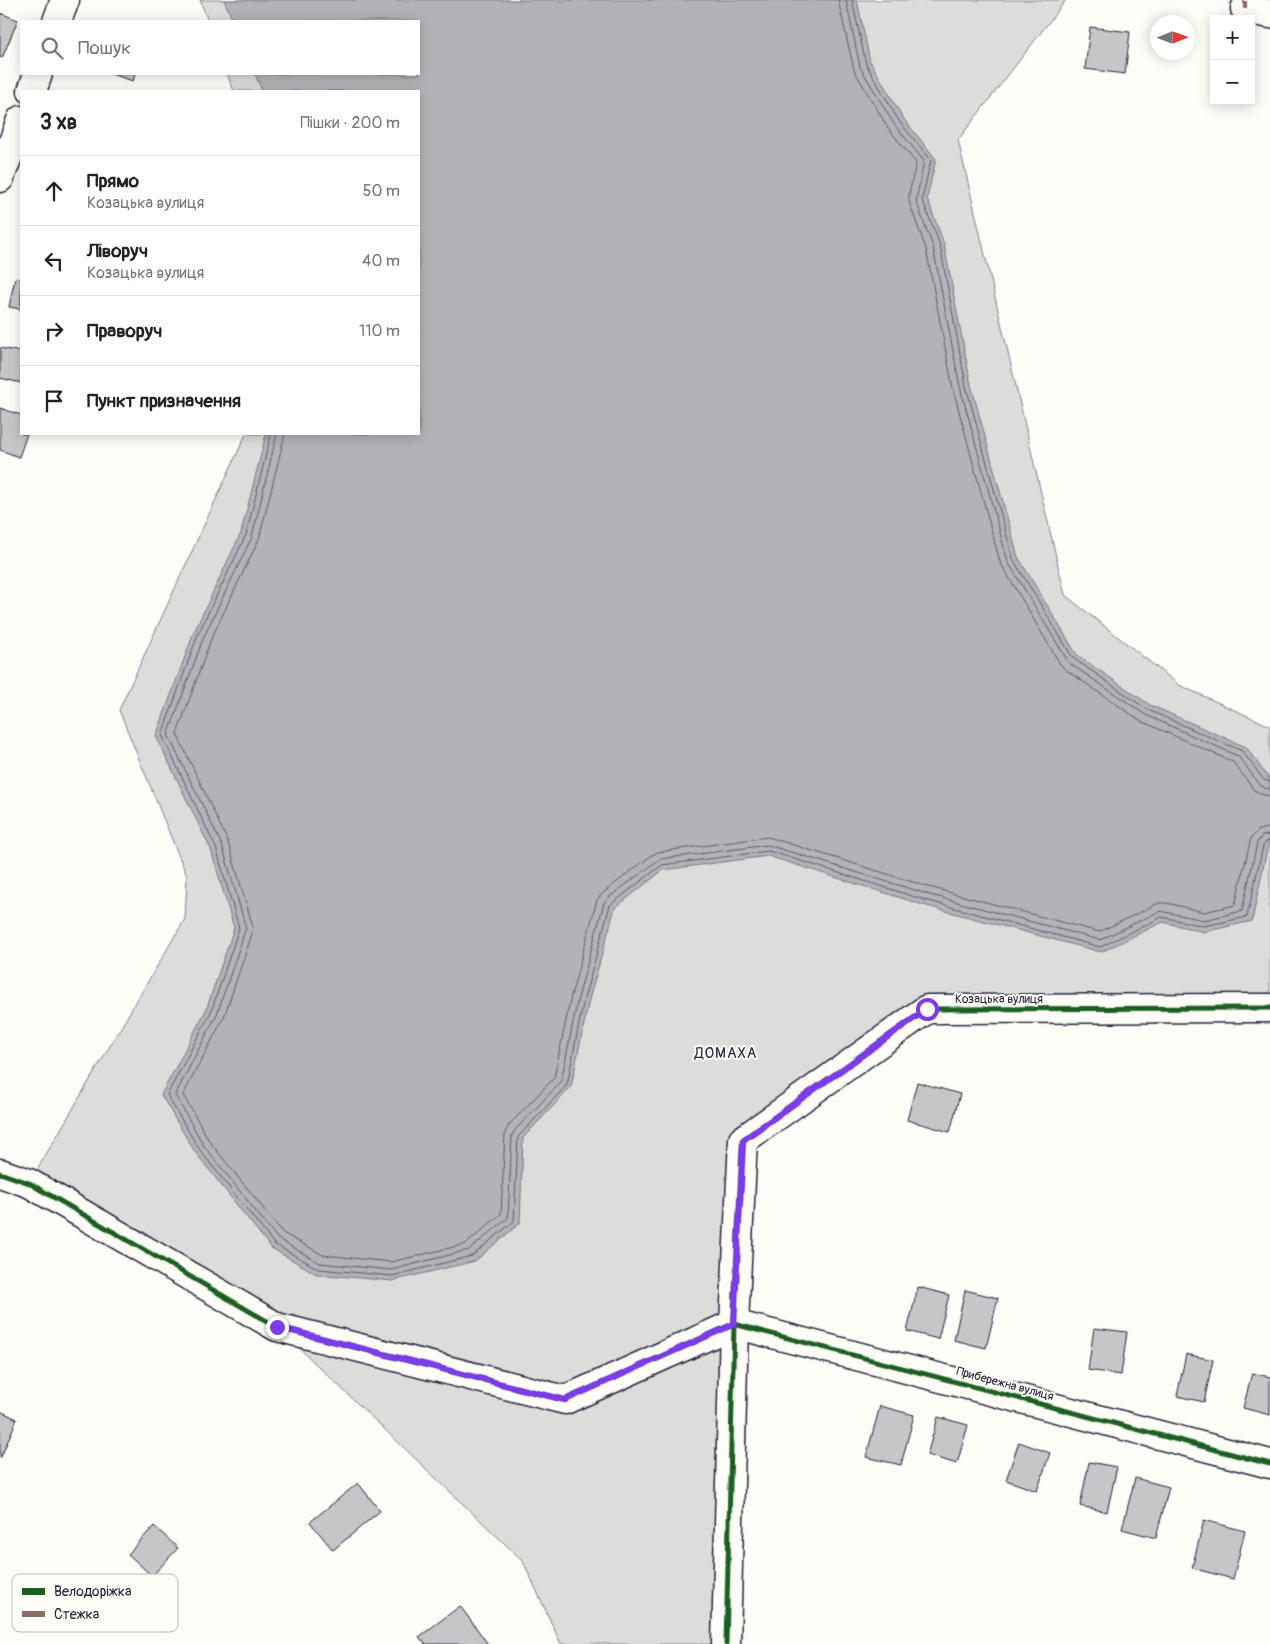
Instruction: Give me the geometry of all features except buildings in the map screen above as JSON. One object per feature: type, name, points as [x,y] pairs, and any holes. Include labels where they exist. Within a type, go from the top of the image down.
[{"type":"street","points":[[57,20],[65,0]]},
{"type":"street","points":[[32,90],[38,75]]},
{"type":"street","points":[[0,178],[20,123]]},
{"type":"street","name":"Козацька вулиця","points":[[734,1324],[743,1140],[927,1009],[1270,1008]]},
{"type":"street","points":[[0,1173],[29,1183],[277,1327],[565,1400],[734,1324],[726,1644]]},
{"type":"street","name":"Прибережна вулиця","points":[[734,1324],[1270,1464]]},
{"type":"shaded area","points":[[200,0],[1066,0],[958,140],[1065,595],[1179,685],[1270,726],[1270,1008],[927,1009],[743,1140],[726,1644],[561,1644],[523,1561],[277,1327],[29,1183],[185,919],[187,876],[119,710],[246,435],[420,435],[420,90],[234,90],[227,75],[420,75],[420,20],[208,20]]},
{"type":"water","points":[[224,0],[857,0],[870,61],[903,118],[936,159],[927,198],[944,244],[971,385],[1018,557],[1077,655],[1150,705],[1246,747],[1270,780],[1270,835],[1252,921],[1204,932],[1163,922],[1101,952],[923,905],[768,856],[663,870],[615,908],[589,1000],[571,1087],[523,1138],[520,1223],[475,1261],[392,1281],[317,1274],[271,1248],[195,1152],[161,1095],[206,1010],[234,928],[211,850],[156,736],[194,632],[241,533],[266,435],[420,435],[420,90],[262,90],[255,75],[420,75],[420,20],[233,20]]},
{"type":"marked path","points":[[1245,0],[1245,9]]},
{"type":"cycle path","points":[[726,1644],[734,1324],[743,1140],[927,1009],[1270,1008]]},
{"type":"cycle path","points":[[0,1173],[29,1183],[277,1327],[565,1400],[734,1324]]},
{"type":"cycle path","points":[[734,1324],[1270,1464]]},
{"type":"district","name":"ДОМАХА","points":[[726,1053]]},
{"type":"route","points":[[277,1327],[565,1400],[734,1324],[743,1140],[927,1009]]}]
